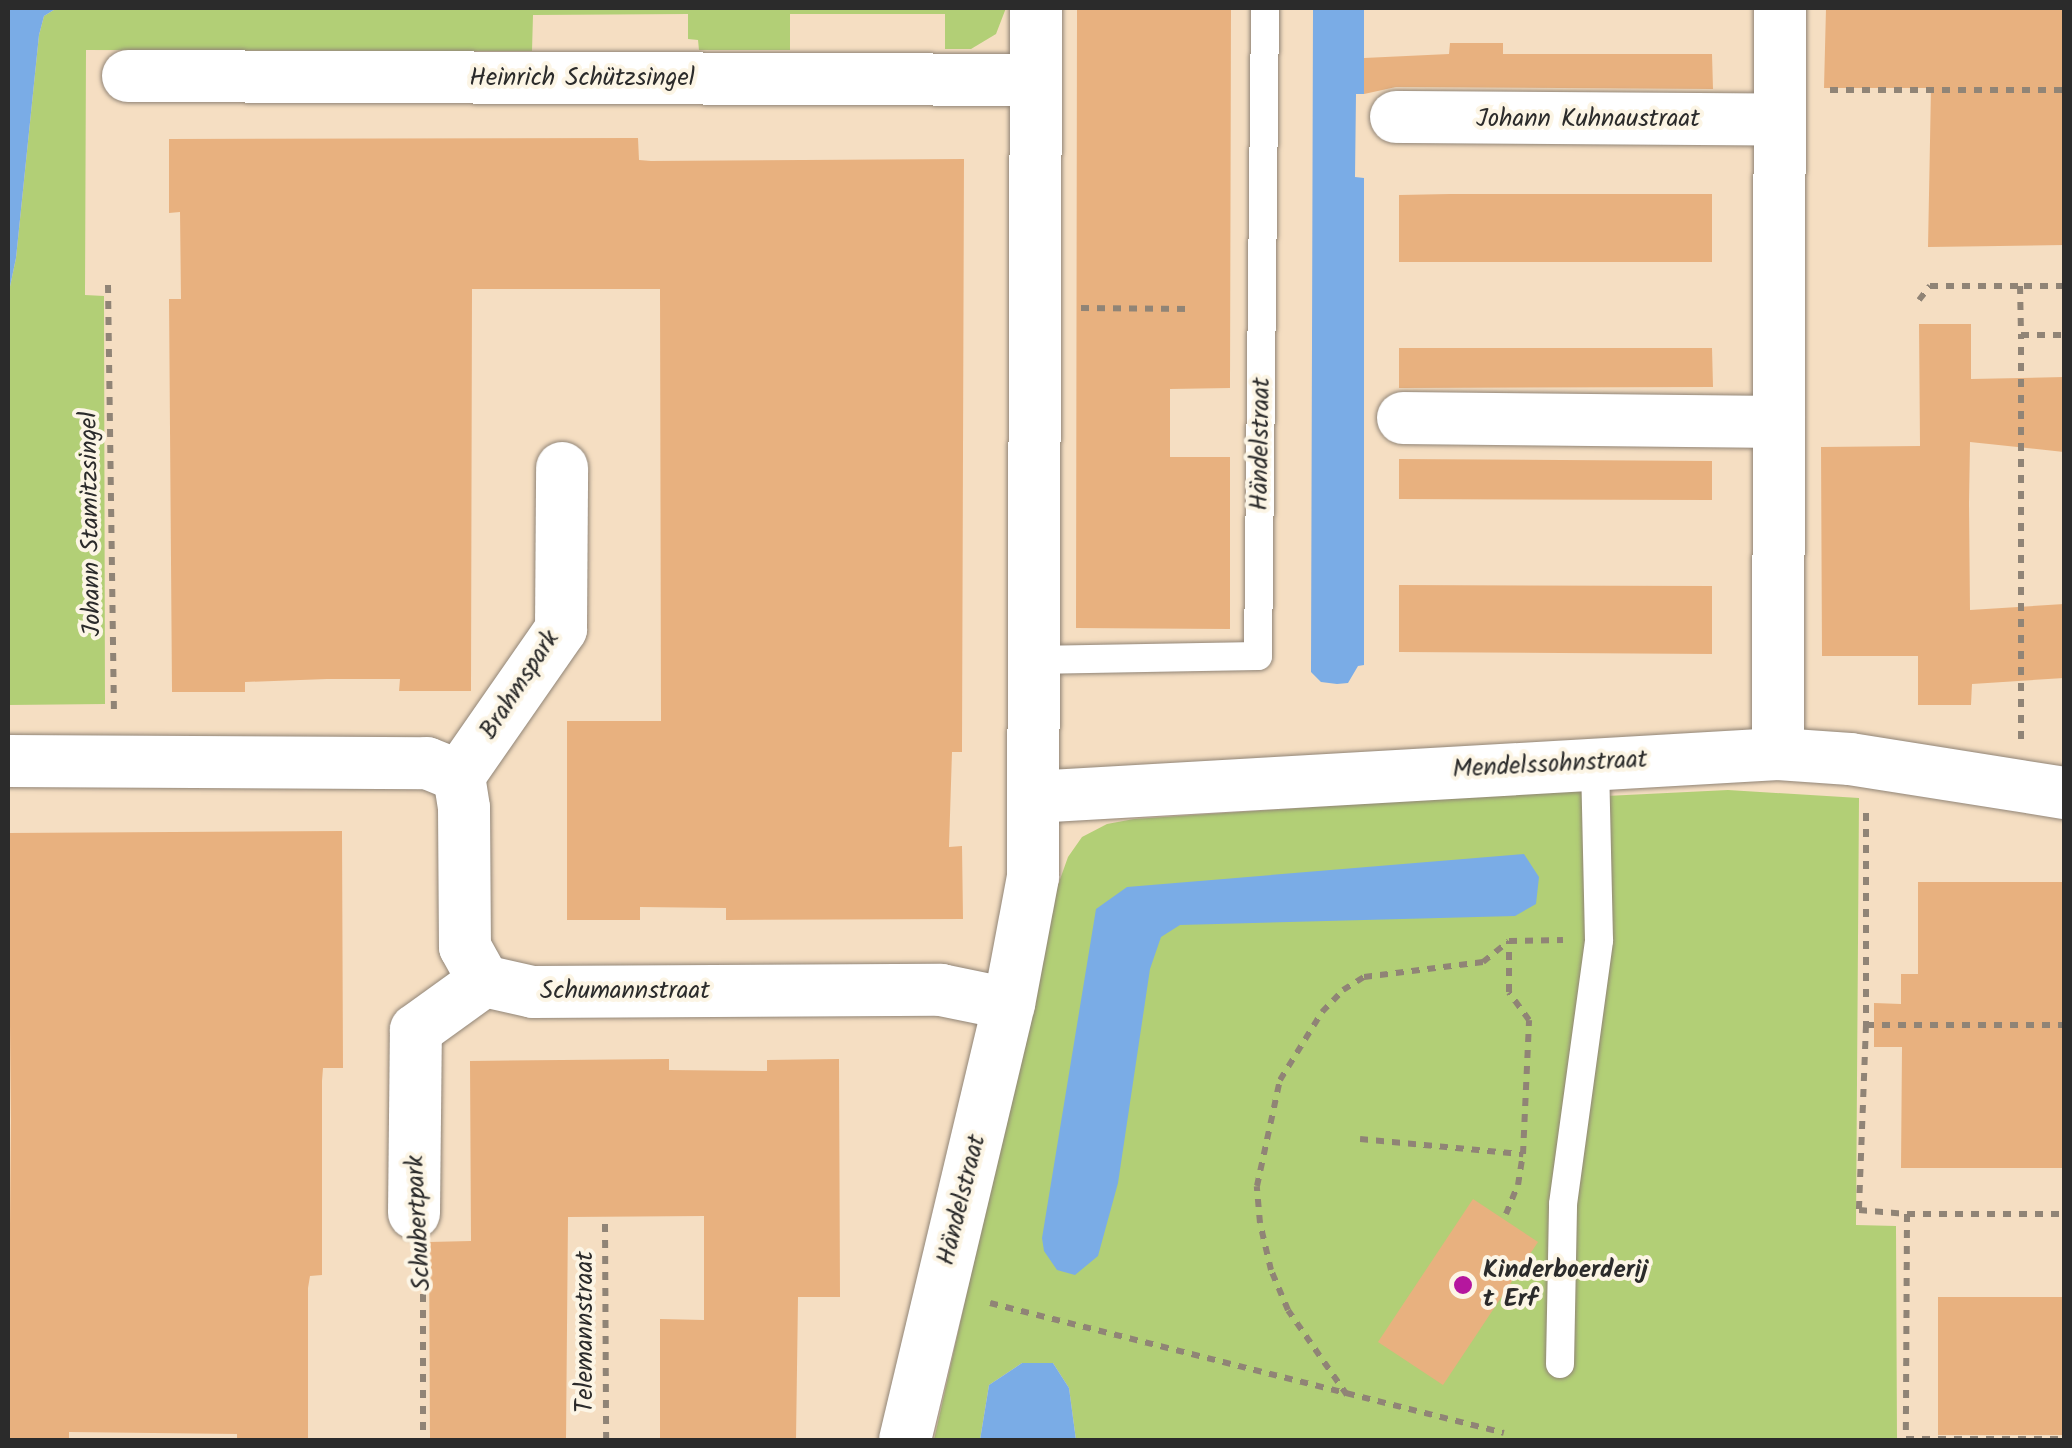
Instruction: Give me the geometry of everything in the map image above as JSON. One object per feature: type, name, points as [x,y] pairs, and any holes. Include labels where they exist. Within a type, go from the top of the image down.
[{"type":"street","name":"Händelstraat","points":[[905,1440],[1009,1004],[1033,877],[1036,8]]},
{"type":"street","points":[[1778,754],[1780,8]]},
{"type":"street","name":"Heinrich Schützsingel","points":[[128,76],[1036,80]]},
{"type":"street","name":"Johann Kuhnaustraat","points":[[1396,118],[1779,105]]},
{"type":"street","points":[[1403,418],[1779,422]]},
{"type":"street","name":"Brahmspark","points":[[459,776],[560,629],[562,468]]},
{"type":"street","name":"Mendelssohnstraat","points":[[1033,797],[1778,754],[1866,762],[2043,790]]},
{"type":"street","points":[[8,762],[428,763],[459,776],[464,808],[465,947],[484,981]]},
{"type":"street","name":"Schumannstraat","points":[[484,981],[533,992],[941,990],[1009,1004]]},
{"type":"street","name":"Schubertpark","points":[[414,1213],[416,1030],[484,981]]},
{"type":"lane","name":"Händelstraat","points":[[1033,660],[1258,656],[1265,8]]},
{"type":"lane","points":[[1560,1364],[1562,1204],[1599,940],[1595,762]]},
{"type":"path","points":[[1779,105],[2064,90]]},
{"type":"path","name":"Johann Stamitzsingel","points":[[108,285],[114,762]]},
{"type":"path","points":[[1919,300],[1930,286],[2064,286]]},
{"type":"path","points":[[2020,286],[2043,790]]},
{"type":"path","points":[[1035,308],[1190,309]]},
{"type":"path","points":[[2021,335],[2064,335]]},
{"type":"path","points":[[1866,762],[1866,1026],[1859,1210],[1906,1214],[2064,1214]]},
{"type":"path","points":[[1506,1214],[1518,1185],[1523,1154],[1529,1020],[1509,992],[1508,940]]},
{"type":"path","points":[[1347,1394],[1288,1310],[1271,1270],[1260,1223],[1259,1172],[1280,1080],[1322,1012],[1342,990],[1364,977],[1483,962],[1508,940],[1599,940]]},
{"type":"path","points":[[1866,1026],[2064,1026]]},
{"type":"path","points":[[1360,1139],[1523,1154]]},
{"type":"path","name":"Schubertpark","points":[[414,1213],[423,1233],[423,1440]]},
{"type":"path","points":[[1906,1214],[1906,1440],[2064,1439]]},
{"type":"path","name":"Telemannstraat","points":[[605,1224],[606,1440]]},
{"type":"path","points":[[940,1290],[1504,1434]]},
{"type":"green space","points":[[57,8],[1006,8],[996,34],[971,49],[945,49],[945,14],[790,14],[790,50],[699,50],[698,40],[688,39],[688,14],[533,15],[532,51],[86,50],[85,295],[104,296],[105,704],[8,705],[8,296],[16,258],[39,35],[44,16]]},
{"type":"green space","points":[[1584,789],[1606,796],[1728,790],[1859,798],[1856,1225],[1896,1226],[1897,1440],[1076,1440],[1069,1388],[1053,1363],[1022,1363],[989,1385],[980,1440],[934,1440],[1058,885],[1068,857],[1082,837],[1107,824],[1134,819]]},
{"type":"water","points":[[8,8],[57,8],[44,16],[39,35],[16,258],[8,296]]},
{"type":"water","points":[[1313,8],[1364,8],[1364,94],[1356,94],[1355,177],[1364,178],[1364,665],[1358,666],[1348,683],[1337,684],[1321,682],[1311,672]]},
{"type":"water","points":[[1524,854],[1539,877],[1536,904],[1515,916],[1180,925],[1161,937],[1150,969],[1118,1183],[1098,1256],[1075,1275],[1057,1270],[1044,1251],[1042,1238],[1096,909],[1127,887]]},
{"type":"water","points":[[1022,1363],[1053,1363],[1069,1388],[1076,1440],[980,1440],[989,1385]]},
{"type":"building","points":[[1077,8],[1231,8],[1230,388],[1170,389],[1170,457],[1230,457],[1230,629],[1076,628]]},
{"type":"building","points":[[1826,8],[2064,8],[2064,245],[1928,247],[1931,88],[1824,88]]},
{"type":"building","points":[[1450,43],[1503,43],[1503,54],[1712,54],[1713,89],[1396,87],[1364,94],[1364,58],[1449,54]]},
{"type":"building","points":[[638,138],[639,160],[651,161],[964,159],[962,752],[952,752],[949,847],[962,846],[963,919],[726,920],[726,908],[640,907],[640,920],[567,920],[567,721],[661,721],[660,289],[472,289],[471,691],[399,691],[400,679],[327,679],[245,682],[245,692],[172,692],[169,299],[181,299],[180,212],[169,213],[169,139]]},
{"type":"building","points":[[1712,194],[1712,262],[1399,262],[1399,195]]},
{"type":"building","points":[[1919,324],[1971,324],[1971,379],[2064,377],[2064,452],[1970,442],[1969,503],[1970,610],[2064,604],[2064,678],[1972,684],[1971,705],[1918,705],[1918,656],[1822,656],[1821,447],[1920,446]]},
{"type":"building","points":[[1399,348],[1712,348],[1713,387],[1399,388]]},
{"type":"building","points":[[1399,459],[1712,461],[1712,500],[1399,499]]},
{"type":"building","points":[[1399,585],[1712,586],[1712,654],[1399,652]]},
{"type":"building","points":[[342,831],[343,1068],[323,1068],[322,1275],[310,1276],[308,1288],[308,1440],[237,1440],[237,1434],[69,1432],[69,1440],[8,1440],[8,833]]},
{"type":"building","points":[[1918,882],[2064,882],[2064,1168],[1901,1168],[1902,1047],[1874,1047],[1874,1003],[1901,1004],[1901,974],[1918,974]]},
{"type":"building","points":[[669,1059],[669,1070],[767,1071],[767,1060],[839,1059],[840,1297],[798,1297],[796,1440],[660,1440],[660,1319],[704,1320],[704,1216],[568,1217],[566,1440],[430,1440],[429,1242],[471,1241],[470,1061]]},
{"type":"building","name":"Kinderboerderij t Erf","points":[[1473,1199],[1538,1242],[1443,1385],[1378,1342]]},
{"type":"building","points":[[1938,1297],[2064,1297],[2064,1435],[1938,1435]]},
{"type":"place","name":"Kinderboerderij t Erf","points":[[1463,1285]]}]
